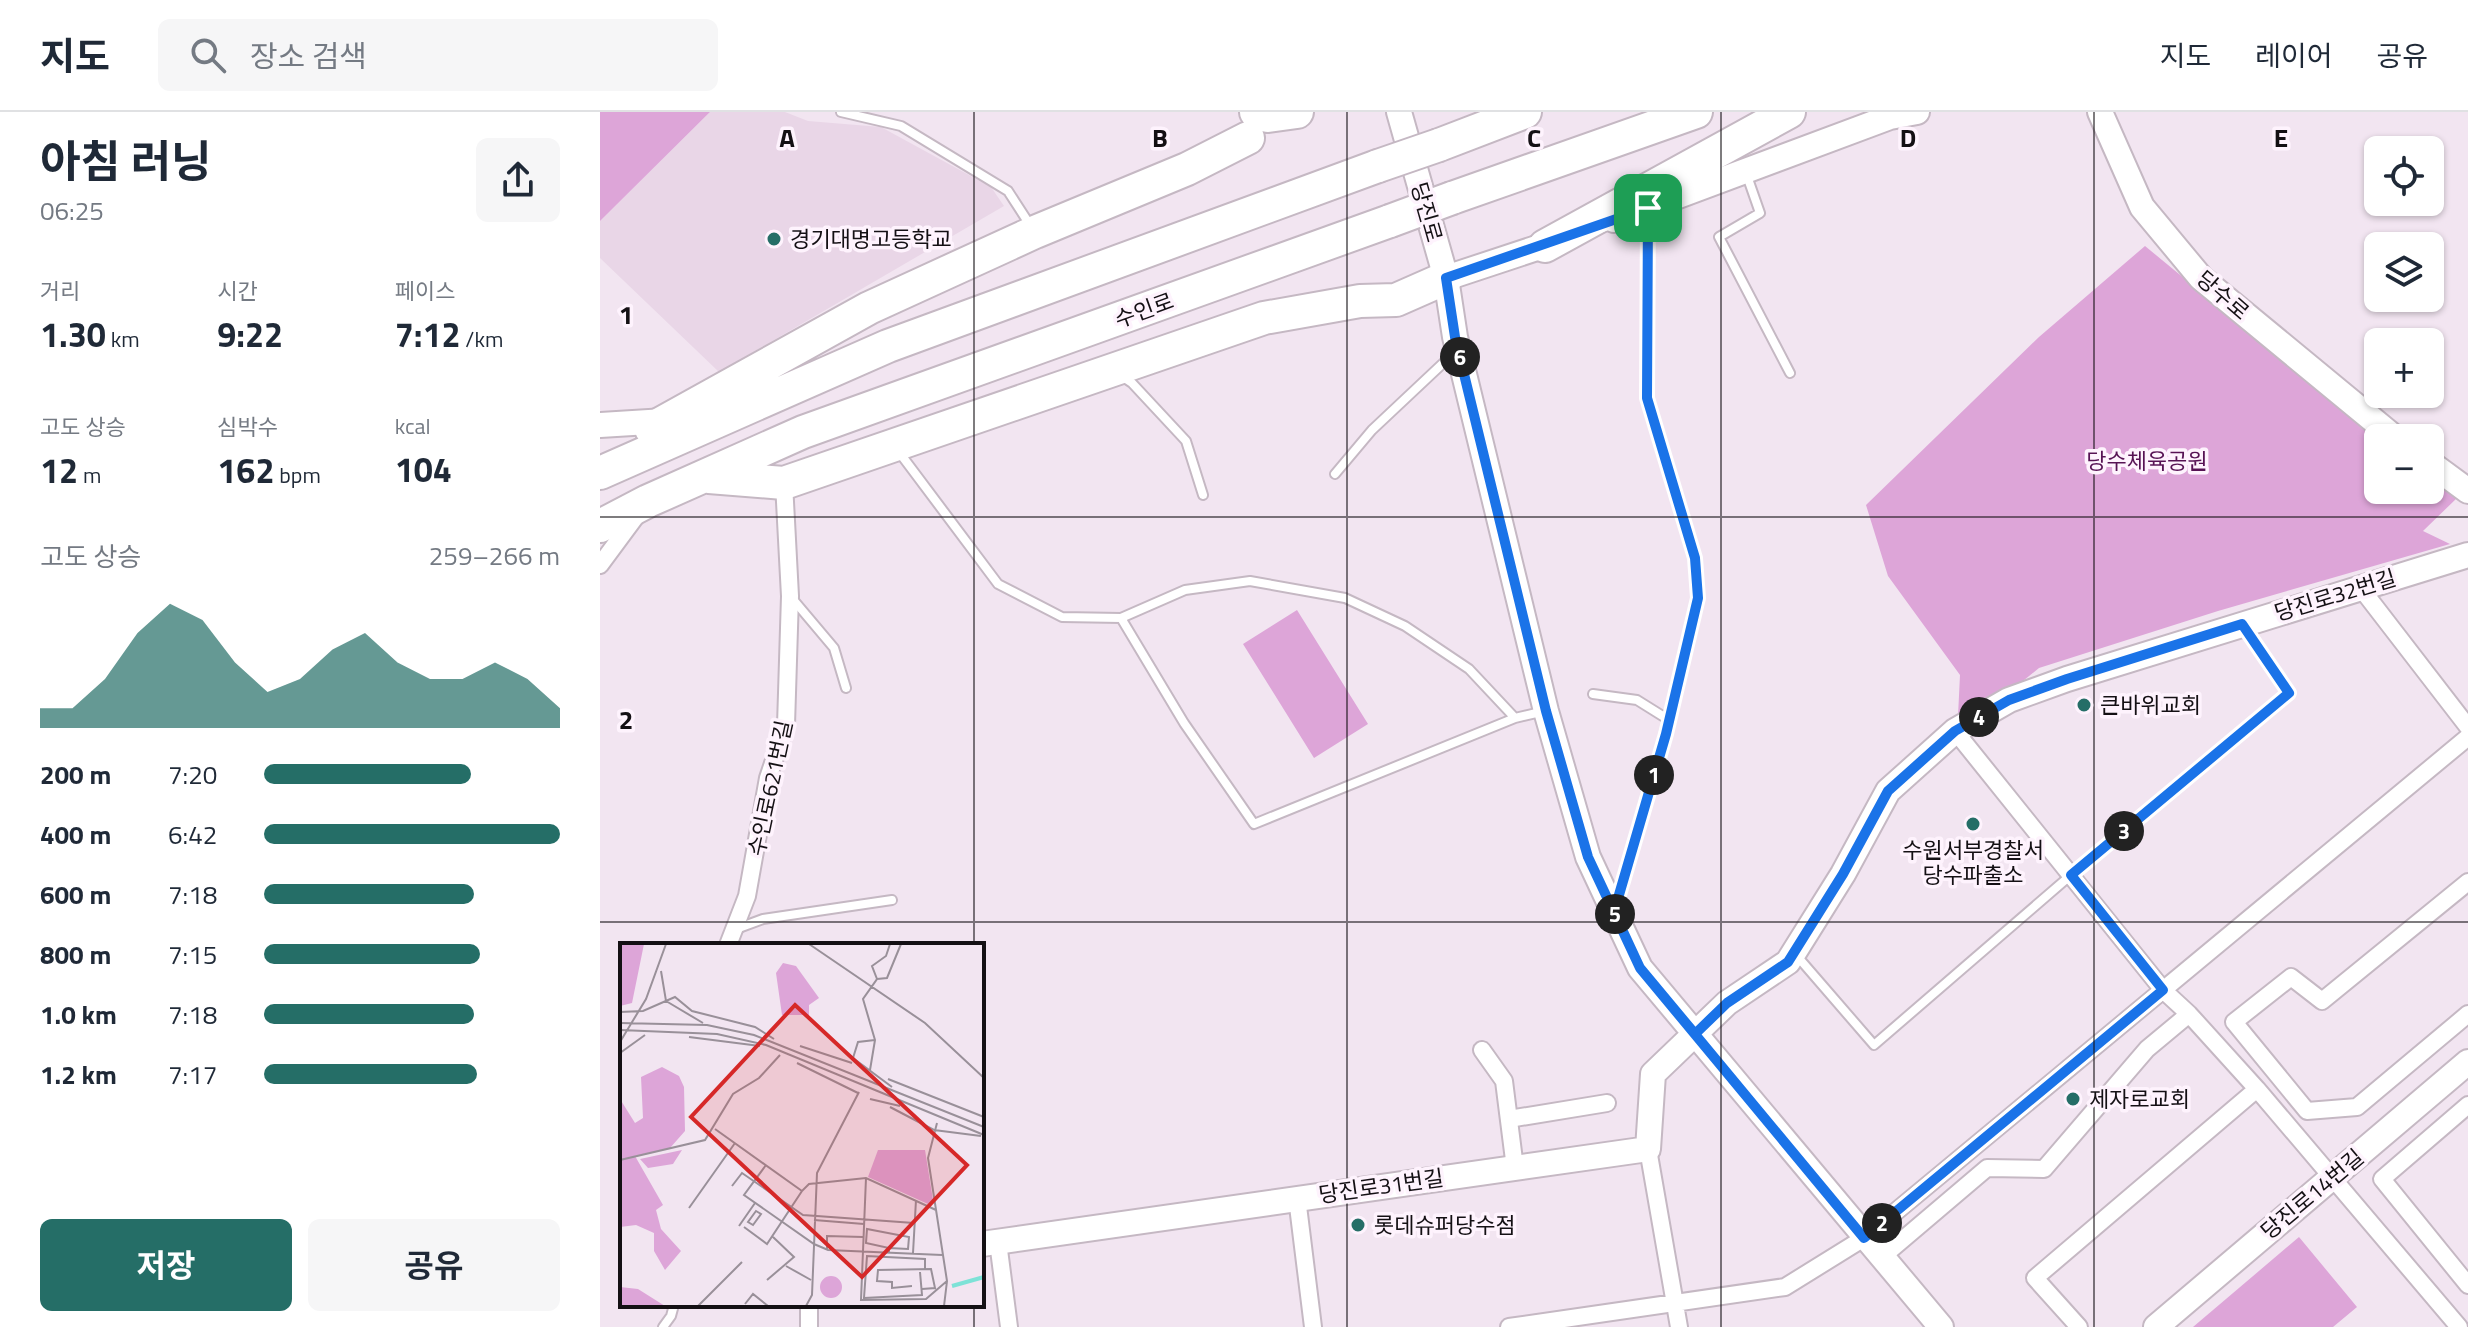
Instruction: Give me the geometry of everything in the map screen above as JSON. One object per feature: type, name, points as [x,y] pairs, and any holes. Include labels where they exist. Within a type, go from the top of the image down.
[{"type":"highway","points":[[600,462],[665,421],[869,308],[1035,232],[1187,169],[1268,116],[1297,112]]},
{"type":"highway","points":[[600,473],[888,346],[1525,112]]},
{"type":"highway","name":"수인로","points":[[600,526],[648,501],[803,432],[1696,112]]},
{"type":"highway","points":[[1545,246],[1789,112]]},
{"type":"highway","points":[[706,476],[784,483],[1264,318],[1360,301],[1396,300],[1446,278]]},
{"type":"street","name":"당진로","points":[[1399,112],[1446,278],[1458,349],[1546,711],[1588,857],[1640,968],[1941,1327]]},
{"type":"street","points":[[1446,278],[1545,246],[1890,117],[1917,112]]},
{"type":"street","name":"당수로","points":[[2100,112],[2142,207],[2201,278],[2378,424]]},
{"type":"street","points":[[600,425],[665,421]]},
{"type":"street","points":[[2444,473],[2468,491]]},
{"type":"street","name":"수인로621번길","points":[[732,937],[747,896],[768,778],[786,725],[790,596],[784,483]]},
{"type":"street","points":[[600,565],[648,501]]},
{"type":"street","name":"당진로32번길","points":[[1695,1034],[1727,1003],[1788,962],[1843,874],[1888,791],[1955,731],[2024,695],[2468,555]]},
{"type":"street","points":[[2360,587],[2468,727]]},
{"type":"street","points":[[1955,731],[2163,990],[2257,1089],[2459,1327]]},
{"type":"street","points":[[1509,1327],[1785,1287],[1864,1238],[2468,737]]},
{"type":"street","points":[[2468,882],[2322,1001],[2291,977],[2234,1022],[2307,1111],[2357,1107],[2468,1014]]},
{"type":"street","points":[[1881,1258],[1987,1168],[2044,1169],[2147,1049],[2189,1014]]},
{"type":"street","points":[[1679,1327],[1648,1149],[1653,1074],[1695,1034]]},
{"type":"street","points":[[1482,1050],[1504,1081],[1515,1168]]},
{"type":"street","name":"당진로14번길","points":[[2156,1327],[2468,1062]]},
{"type":"street","points":[[2079,1327],[2035,1278],[2257,1089]]},
{"type":"street","points":[[1509,1119],[1607,1103]]},
{"type":"street","points":[[2468,1105],[2382,1179],[2468,1285]]},
{"type":"street","name":"당진로31번길","points":[[990,1243],[1648,1149]]},
{"type":"street","points":[[1297,1198],[1313,1327]]},
{"type":"street","points":[[990,1243],[1009,1327]]},
{"type":"lane","points":[[841,112],[901,126],[994,182],[1008,191],[1035,232]]},
{"type":"lane","points":[[1746,172],[1760,213],[1719,237],[1790,373]]},
{"type":"lane","points":[[1614,912],[1669,720],[1698,598],[1695,558],[1647,398],[1648,208]]},
{"type":"lane","points":[[1335,474],[1372,430],[1458,349]]},
{"type":"lane","points":[[1113,370],[1132,383],[1186,441],[1203,495]]},
{"type":"lane","points":[[894,445],[998,584],[1062,617],[1121,618],[1185,590],[1250,581],[1345,598],[1405,626],[1469,669],[1515,718]]},
{"type":"lane","points":[[790,596],[834,648],[846,688]]},
{"type":"lane","points":[[1121,618],[1184,723],[1254,824],[1515,718],[1546,711]]},
{"type":"lane","points":[[1794,953],[1874,1045],[2289,693],[2242,624]]},
{"type":"lane","points":[[1593,694],[1637,700],[1669,720]]},
{"type":"lane","points":[[732,937],[763,919],[892,900]]},
{"type":"lane","points":[[663,1327],[673,1307]]},
{"type":"shaded area","name":"경기대명고등학교","points":[[710,112],[785,112],[808,121],[881,127],[991,187],[1004,206],[719,372],[600,258],[600,221]]},
{"type":"green space","points":[[600,112],[710,112],[600,221]]},
{"type":"green space","name":"당수체육공원","points":[[2145,246],[2364,426],[2364,504],[2444,504],[2444,486],[2458,497],[2423,531],[2450,544],[2218,611],[2039,668],[2018,685],[1958,716],[1960,675],[1888,576],[1866,505],[2039,337]]},
{"type":"green space","points":[[1297,610],[1368,724],[1314,758],[1243,644]]},
{"type":"green space","points":[[2299,1237],[2357,1307],[2333,1327],[2193,1327]]},
{"type":"place","name":"경기대명고등학교","points":[[774,239]]},
{"type":"place","name":"큰바위교회","points":[[2084,705]]},
{"type":"place","name":"수원서부경찰서 당수파출소","points":[[1973,824]]},
{"type":"place","name":"제자로교회","points":[[2073,1099]]},
{"type":"place","name":"롯데슈퍼당수점","points":[[1358,1225]]},
{"type":"route","points":[[1648,208],[1446,278],[1455,337],[1546,711],[1588,857],[1640,968],[1695,1034],[1727,1003],[1788,962],[1843,874],[1888,791],[1955,731],[2009,700],[2242,624],[2289,693],[2071,875],[2163,990],[1864,1238],[1640,968],[1614,912],[1666,734],[1698,598],[1695,558],[1647,398],[1648,208]]}]
